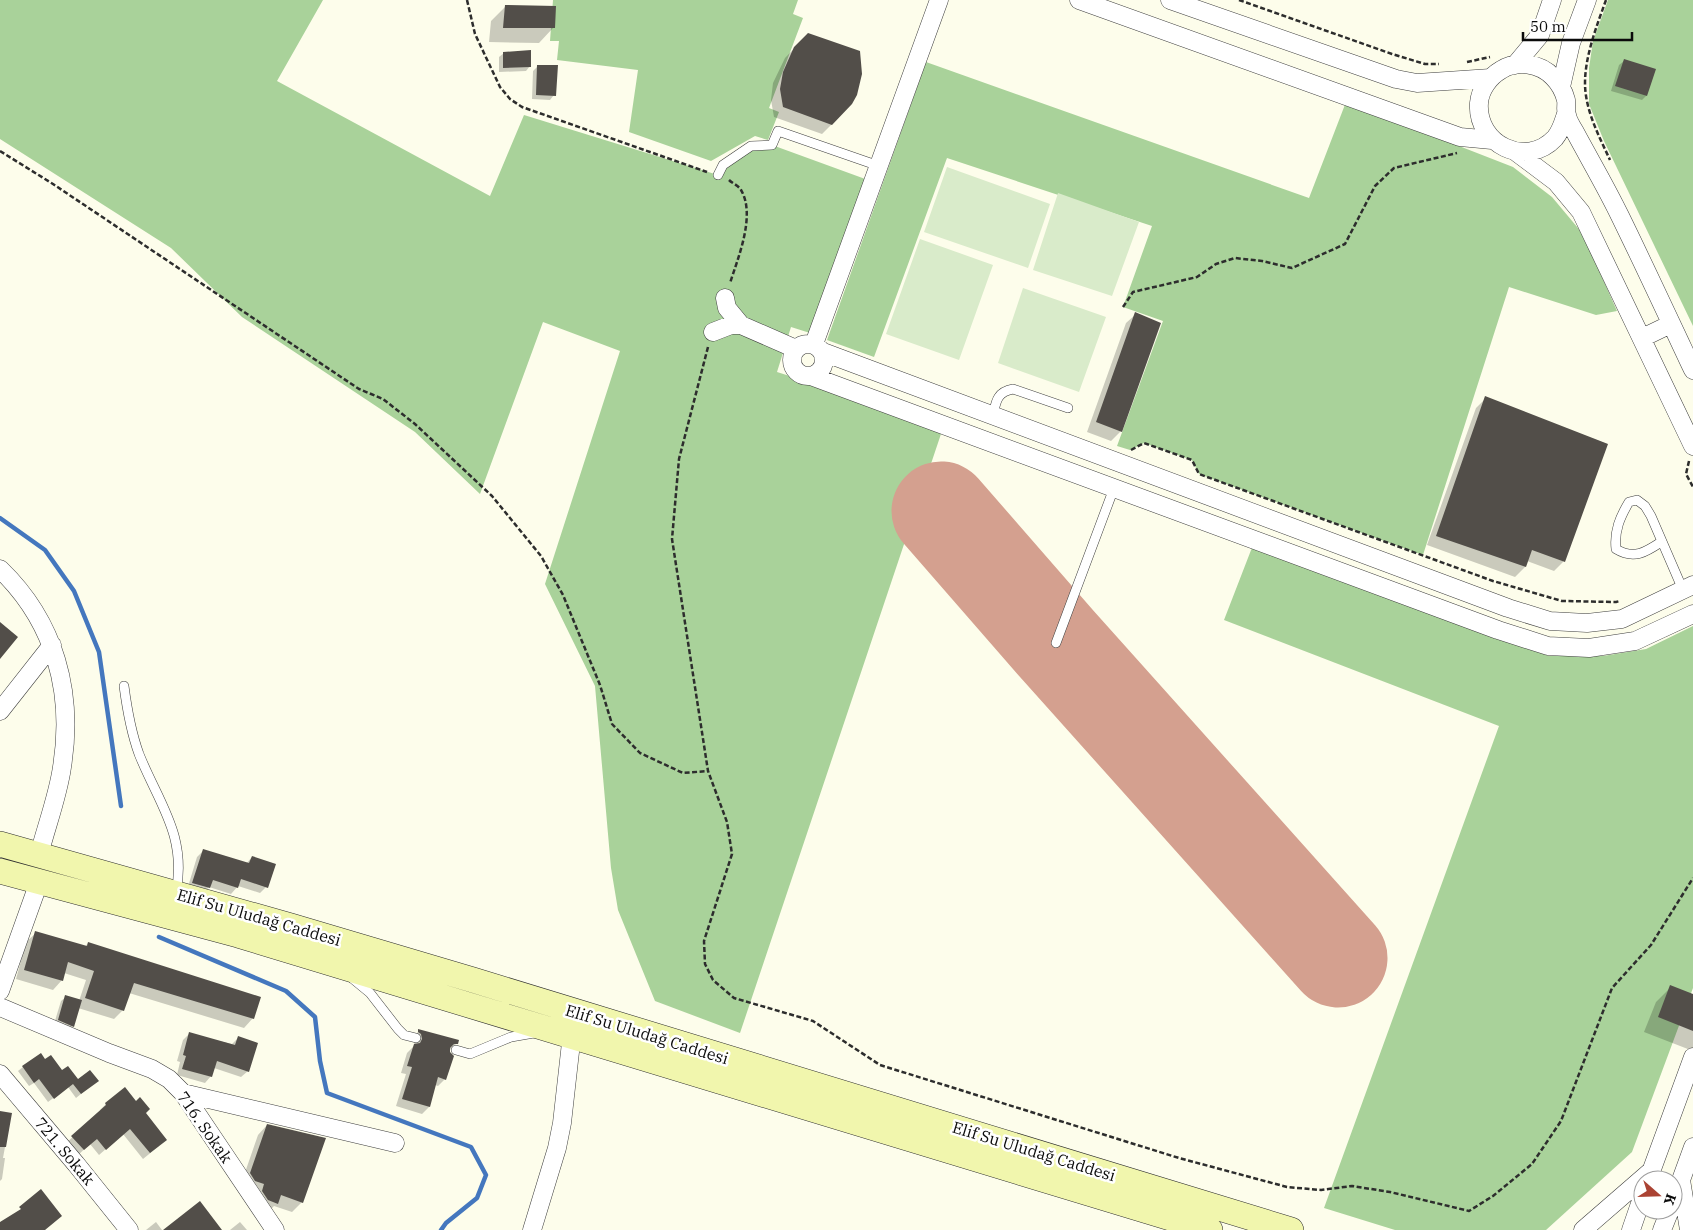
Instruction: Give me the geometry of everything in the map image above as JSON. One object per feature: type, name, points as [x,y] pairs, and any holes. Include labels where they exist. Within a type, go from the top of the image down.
[{"type":"main road","name":"Elif Su Uludağ Caddesi","points":[[0,844],[291,926],[473,980],[1291,1230]]},
{"type":"main road","name":"Elif Su Uludağ Caddesi","points":[[0,871],[238,935],[1210,1230]]},
{"type":"street","points":[[819,348],[879,166],[939,0]]},
{"type":"street","points":[[1170,0],[1396,79],[1418,82],[1491,78]]},
{"type":"street","points":[[1515,65],[1540,35],[1552,0]]},
{"type":"street","points":[[1561,87],[1570,43],[1587,0]]},
{"type":"street","points":[[1084,1],[1460,137],[1492,140]]},
{"type":"street","points":[[1528,64],[1542,68],[1553,76],[1561,87],[1566,100],[1566,114],[1562,128],[1554,139],[1543,147],[1530,152],[1516,152],[1503,148],[1492,140],[1484,129],[1479,116],[1479,102],[1483,89],[1491,78],[1502,69],[1515,65],[1528,64]]},
{"type":"street","points":[[1566,114],[1620,215],[1693,370]]},
{"type":"street","points":[[1516,152],[1556,182],[1581,212],[1693,446]]},
{"type":"street","points":[[725,298],[728,308],[741,325]]},
{"type":"street","points":[[1642,338],[1671,324]]},
{"type":"street","points":[[713,332],[731,325],[741,325],[796,349]]},
{"type":"street","points":[[1690,588],[1622,619],[1587,623],[1550,621],[1508,608],[1123,456],[993,415],[819,348],[803,344],[796,349],[792,356],[794,367],[801,374],[811,376],[1498,630],[1548,646],[1589,648],[1636,641],[1693,614]]},
{"type":"street","points":[[811,376],[823,367],[825,357],[819,348]]},
{"type":"street","points":[[984,440],[993,415]]},
{"type":"street","points":[[1114,488],[1123,456]]},
{"type":"street","points":[[0,569],[35,611],[52,645],[63,686],[67,724],[62,768],[39,855]]},
{"type":"street","points":[[0,711],[52,645]]},
{"type":"street","points":[[0,990],[39,882]]},
{"type":"street","name":"716. Sokak","points":[[0,1007],[152,1069],[169,1079],[183,1093],[275,1230]]},
{"type":"street","points":[[532,1230],[557,1148],[566,1101],[560,1034],[576,1012]]},
{"type":"street","points":[[1652,1170],[1693,1057]]},
{"type":"street","name":"721. Sokak","points":[[0,1074],[129,1230]]},
{"type":"street","points":[[183,1093],[395,1143]]},
{"type":"street","points":[[1683,1174],[1693,1147]]},
{"type":"street","points":[[1583,1230],[1633,1189]]},
{"type":"street","points":[[1683,1192],[1689,1230]]},
{"type":"lane","points":[[718,176],[723,165],[751,146],[772,146],[778,131],[879,166]]},
{"type":"lane","points":[[993,415],[997,399],[1004,391],[1013,389],[1068,408]]},
{"type":"lane","points":[[1056,643],[1114,488]]},
{"type":"lane","points":[[1662,542],[1643,553],[1626,555],[1616,549],[1614,538],[1621,516],[1629,502],[1637,500],[1645,506],[1662,542],[1690,588]]},
{"type":"lane","points":[[124,686],[129,718],[139,752],[162,800],[177,846],[179,870],[176,894]]},
{"type":"lane","points":[[333,964],[366,989],[404,1035],[416,1038]]},
{"type":"lane","points":[[456,1050],[470,1054],[511,1037],[560,1034]]},
{"type":"path","points":[[466,0],[475,34],[500,87],[516,103],[522,107],[726,178],[741,189],[748,212],[740,252],[725,298]]},
{"type":"path","points":[[1239,0],[1392,54],[1425,64],[1445,65]]},
{"type":"path","points":[[1606,0],[1592,39],[1585,83],[1591,116],[1612,163]]},
{"type":"path","points":[[1463,63],[1497,55]]},
{"type":"path","points":[[1123,307],[1133,292],[1197,276],[1216,264],[1235,258],[1262,261],[1292,268],[1345,244],[1375,186],[1394,168],[1427,159],[1465,152],[1473,138]]},
{"type":"path","points":[[0,151],[78,200],[359,389],[383,399],[415,424],[492,496],[541,556],[563,595],[600,685],[612,724],[640,753],[683,773],[708,771]]},
{"type":"path","points":[[713,332],[706,351],[678,459],[672,539],[708,771],[727,822],[732,854],[704,942],[705,964],[713,980],[734,998],[813,1021],[880,1065],[1179,1158],[1288,1188],[1321,1190],[1352,1186],[1390,1192],[1470,1211],[1493,1196],[1532,1164],[1537,1157],[1561,1121],[1612,988],[1651,945],[1693,878]]},
{"type":"path","points":[[1123,456],[1144,442],[1192,460],[1199,474],[1502,583],[1562,602],[1616,602],[1624,600]]},
{"type":"green space","points":[[0,0],[323,0],[277,81],[490,196],[524,115],[718,175],[748,151],[772,145],[868,180],[810,333],[791,327],[777,372],[944,425],[740,1033],[655,1001],[618,910],[611,868],[595,686],[545,584],[620,351],[543,322],[480,494],[415,432],[242,317],[171,248],[0,139]]},
{"type":"green space","points":[[553,0],[798,0],[793,14],[803,18],[769,108],[779,112],[768,140],[755,136],[711,161],[629,132],[638,70],[557,60],[559,41],[550,41]]},
{"type":"green space","points":[[1608,0],[1693,0],[1693,326],[1604,141],[1589,104],[1589,68],[1593,41]]},
{"type":"green space","points":[[926,62],[1309,198],[1346,102],[1513,167],[1552,197],[1583,234],[1617,311],[1596,315],[1509,287],[1423,555],[1199,474],[1192,460],[1144,443],[1130,450],[1117,446],[1163,321],[1123,307],[1152,226],[947,158],[874,357],[827,340]]},
{"type":"green space","points":[[947,167],[1050,204],[1028,268],[924,232]]},
{"type":"green space","points":[[1058,193],[1139,222],[1112,296],[1033,270]]},
{"type":"green space","points":[[920,239],[993,265],[959,360],[886,334]]},
{"type":"green space","points":[[1023,288],[1106,317],[1079,392],[998,363]]},
{"type":"green space","points":[[1253,545],[1549,656],[1603,656],[1646,649],[1693,626],[1693,988],[1632,1152],[1546,1230],[1395,1230],[1324,1208],[1499,726],[1224,620]]},
{"type":"building","points":[[505,5],[556,6],[555,28],[503,28]]},
{"type":"building","points":[[808,33],[860,51],[862,74],[857,95],[852,104],[832,125],[783,107],[780,89],[783,72],[794,47]]},
{"type":"building","points":[[531,50],[531,67],[503,68],[503,52]]},
{"type":"building","points":[[1624,59],[1656,69],[1647,96],[1615,86]]},
{"type":"building","points":[[537,65],[558,65],[556,96],[536,95]]},
{"type":"building","points":[[1135,312],[1161,323],[1122,432],[1096,422]]},
{"type":"building","points":[[1485,396],[1608,444],[1565,562],[1532,550],[1526,567],[1436,536]]},
{"type":"building","points":[[0,622],[18,637],[0,659]]},
{"type":"building","points":[[203,849],[249,863],[252,856],[276,864],[268,888],[241,879],[238,888],[213,880],[210,888],[192,883]]},
{"type":"building","points":[[35,931],[87,946],[88,942],[261,997],[254,1019],[134,983],[124,1011],[85,998],[94,971],[68,962],[63,981],[24,970]]},
{"type":"building","points":[[1670,985],[1693,994],[1693,1031],[1658,1017]]},
{"type":"building","points":[[65,995],[82,1000],[74,1027],[58,1020]]},
{"type":"building","points":[[418,1029],[459,1040],[458,1044],[454,1044],[450,1048],[450,1052],[454,1056],[446,1080],[438,1077],[430,1107],[402,1099],[412,1067],[407,1066],[414,1044],[420,1043],[422,1039]]},
{"type":"building","points":[[189,1032],[235,1045],[238,1036],[258,1043],[249,1072],[217,1061],[212,1077],[182,1069],[186,1056],[183,1055]]},
{"type":"building","points":[[41,1053],[45,1059],[51,1055],[62,1070],[68,1066],[78,1079],[90,1070],[99,1081],[81,1094],[73,1084],[54,1099],[39,1079],[34,1083],[22,1066]]},
{"type":"building","points":[[125,1087],[136,1101],[140,1097],[150,1109],[146,1113],[167,1140],[150,1153],[130,1129],[106,1150],[97,1139],[84,1150],[71,1136],[106,1105],[105,1103]]},
{"type":"building","points":[[0,1111],[12,1113],[6,1147],[0,1147]]},
{"type":"building","points":[[267,1124],[326,1138],[303,1203],[281,1195],[278,1204],[268,1200],[262,1191],[264,1184],[255,1181],[250,1173]]},
{"type":"building","points":[[41,1189],[62,1216],[45,1230],[0,1230],[0,1222],[21,1209],[19,1207]]},
{"type":"building","points":[[200,1201],[222,1230],[163,1230]]},
{"type":"waterway","points":[[0,518],[45,550],[74,591],[99,652],[121,806]]},
{"type":"waterway","points":[[159,937],[286,991],[315,1017],[320,1061],[327,1093],[471,1147],[486,1175],[477,1198],[446,1223],[441,1230]]},
{"type":"runway","points":[[941,511],[1056,643],[1338,958]]}]
